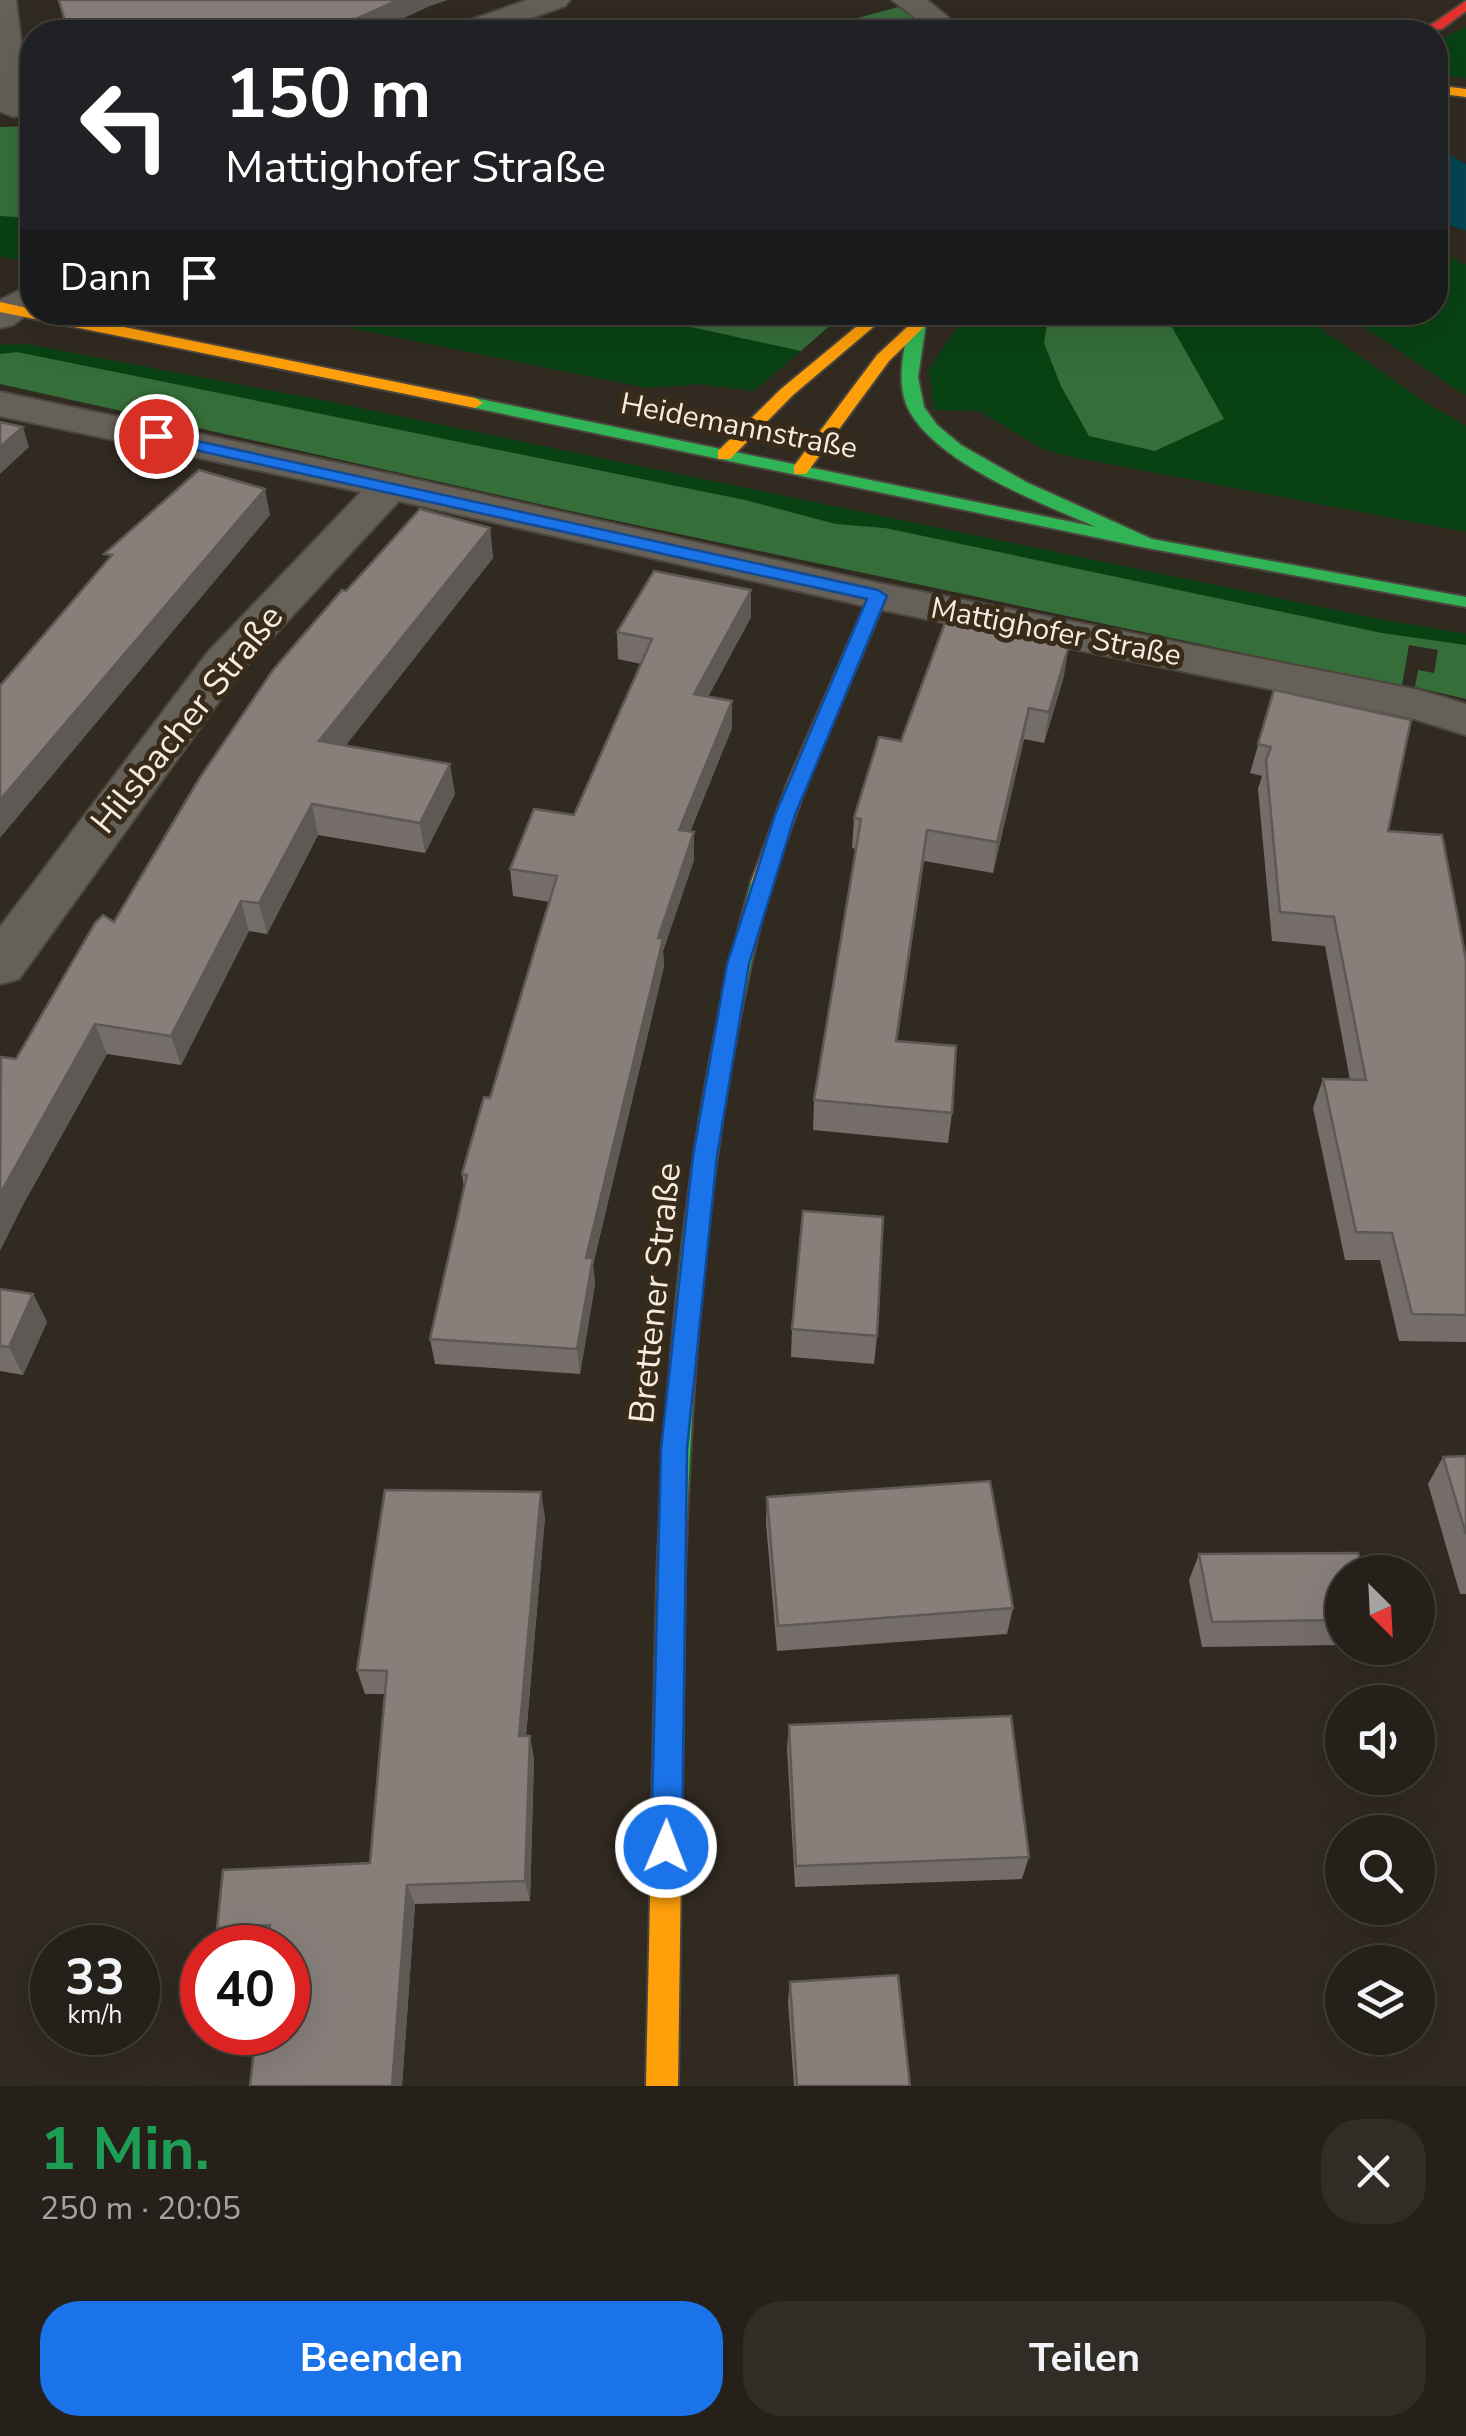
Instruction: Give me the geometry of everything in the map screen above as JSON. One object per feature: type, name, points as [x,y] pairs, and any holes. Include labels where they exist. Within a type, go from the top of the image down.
[{"type":"main road","name":"Heidemannstraße","points":[[98,325],[1146,542],[1466,602]]},
{"type":"main road","points":[[724,455],[787,392],[868,325]]},
{"type":"main road","points":[[800,470],[883,358],[918,325]]},
{"type":"main road","points":[[923,325],[910,370],[916,408],[927,424],[959,451],[1146,542]]},
{"type":"main road","name":"Brettener Straße","points":[[662,2086],[674,1449],[705,1156],[744,946],[785,815],[878,596]]},
{"type":"street","points":[[1,0],[15,107]]},
{"type":"street","points":[[499,20],[556,0]]},
{"type":"street","points":[[908,0],[933,17]]},
{"type":"street","name":"Mattighofer Straße","points":[[0,404],[390,486],[878,596],[1419,706],[1466,720]]},
{"type":"street","name":"Hilsbacher Straße","points":[[0,966],[224,662],[390,486]]},
{"type":"green space","points":[[898,7],[917,20],[851,20]]},
{"type":"green space","points":[[1466,27],[1466,79],[1448,76],[1448,36]]},
{"type":"green space","points":[[20,126],[20,217],[0,216],[0,127]]},
{"type":"green space","points":[[0,216],[20,217],[20,260],[0,257]]},
{"type":"green space","points":[[1448,256],[1466,265],[1466,396],[1361,325],[1448,325]]},
{"type":"green space","points":[[335,325],[682,325],[801,351],[754,391],[700,384],[647,388]]},
{"type":"green space","points":[[682,325],[830,325],[801,351]]},
{"type":"green space","points":[[961,325],[1047,325],[1044,343],[1224,419],[1171,325],[1316,325],[1426,403],[1466,426],[1466,532],[1067,456],[1043,449],[979,411],[934,410],[929,369]]},
{"type":"green space","points":[[1047,325],[1171,325],[1224,419],[1155,451],[1089,436],[1061,386],[1044,343]]},
{"type":"green space","points":[[26,344],[321,400],[1466,634],[1466,645],[1382,633],[885,528],[836,524],[745,500],[17,352],[0,354],[0,345]]},
{"type":"green space","points":[[17,352],[745,500],[836,524],[885,528],[1382,633],[1466,645],[1466,699],[1415,687],[1418,670],[1434,673],[1438,650],[1409,645],[1402,685],[1290,663],[584,514],[0,384],[0,354]]},
{"type":"water","points":[[1448,154],[1466,164],[1466,231],[1448,225]]},
{"type":"building","points":[[59,0],[398,0],[354,20],[65,20]]},
{"type":"building","points":[[0,422],[23,427],[0,447]]},
{"type":"building","points":[[199,470],[265,489],[0,800],[0,686],[112,555],[104,554]]},
{"type":"building","points":[[420,509],[490,528],[319,741],[450,764],[420,823],[312,804],[259,903],[241,901],[171,1036],[95,1024],[0,1194],[1,1057],[16,1059],[95,923],[103,915],[114,922],[199,779],[273,670]]},
{"type":"building","points":[[654,571],[751,590],[694,694],[732,701],[679,830],[694,832],[658,938],[663,939],[586,1258],[593,1258],[577,1349],[430,1339],[467,1175],[462,1174],[484,1097],[490,1098],[557,876],[510,869],[534,809],[574,815],[652,639],[617,632]]},
{"type":"building","points":[[945,623],[1069,645],[1049,712],[1029,708],[997,842],[927,830],[896,1041],[956,1046],[952,1113],[814,1100],[861,819],[854,818],[879,737],[901,741]]},
{"type":"building","points":[[1274,690],[1411,720],[1388,831],[1442,835],[1466,960],[1466,1315],[1412,1314],[1392,1233],[1356,1232],[1323,1079],[1366,1080],[1334,917],[1280,912],[1266,760],[1271,747],[1258,744]]},
{"type":"building","points":[[803,1211],[883,1217],[877,1336],[792,1329]]},
{"type":"building","points":[[0,1289],[33,1294],[9,1347],[0,1346]]},
{"type":"building","points":[[1466,1456],[1466,1534],[1443,1457]]},
{"type":"building","points":[[990,1481],[1013,1608],[778,1626],[767,1497]]},
{"type":"building","points":[[385,1490],[541,1492],[519,1736],[530,1736],[525,1881],[407,1885],[392,2086],[250,2086],[253,2055],[310,2055],[310,1925],[217,1925],[223,1870],[370,1863],[387,1671],[357,1670]]},
{"type":"building","points":[[1199,1554],[1359,1555],[1325,1555],[1325,1620],[1212,1622]]},
{"type":"building","points":[[1011,1716],[1029,1857],[796,1866],[789,1725]]},
{"type":"building","points":[[898,1975],[910,2086],[797,2086],[790,1982]]},
{"type":"traffic: fast","points":[[918,325],[911,366],[912,398],[931,428],[986,468],[1147,543]]},
{"type":"traffic: fast","points":[[475,403],[1147,543],[1466,602]]},
{"type":"traffic: fast","points":[[671,1574],[685,1313],[705,1138],[738,966],[761,882]]},
{"type":"traffic: slow","points":[[1448,91],[1466,93]]},
{"type":"traffic: slow","points":[[0,307],[20,311]]},
{"type":"traffic: slow","points":[[89,325],[475,403]]},
{"type":"traffic: slow","points":[[724,455],[787,392],[868,325]]},
{"type":"traffic: slow","points":[[800,470],[883,358],[918,325]]},
{"type":"traffic: slow","points":[[761,882],[799,779],[878,596]]},
{"type":"traffic: slow","points":[[662,2086],[671,1574]]},
{"type":"traffic: jam","points":[[1446,20],[1466,5]]},
{"type":"route","points":[[156,436],[878,596],[785,815],[738,964],[705,1156],[674,1449],[666,1847]]}]
